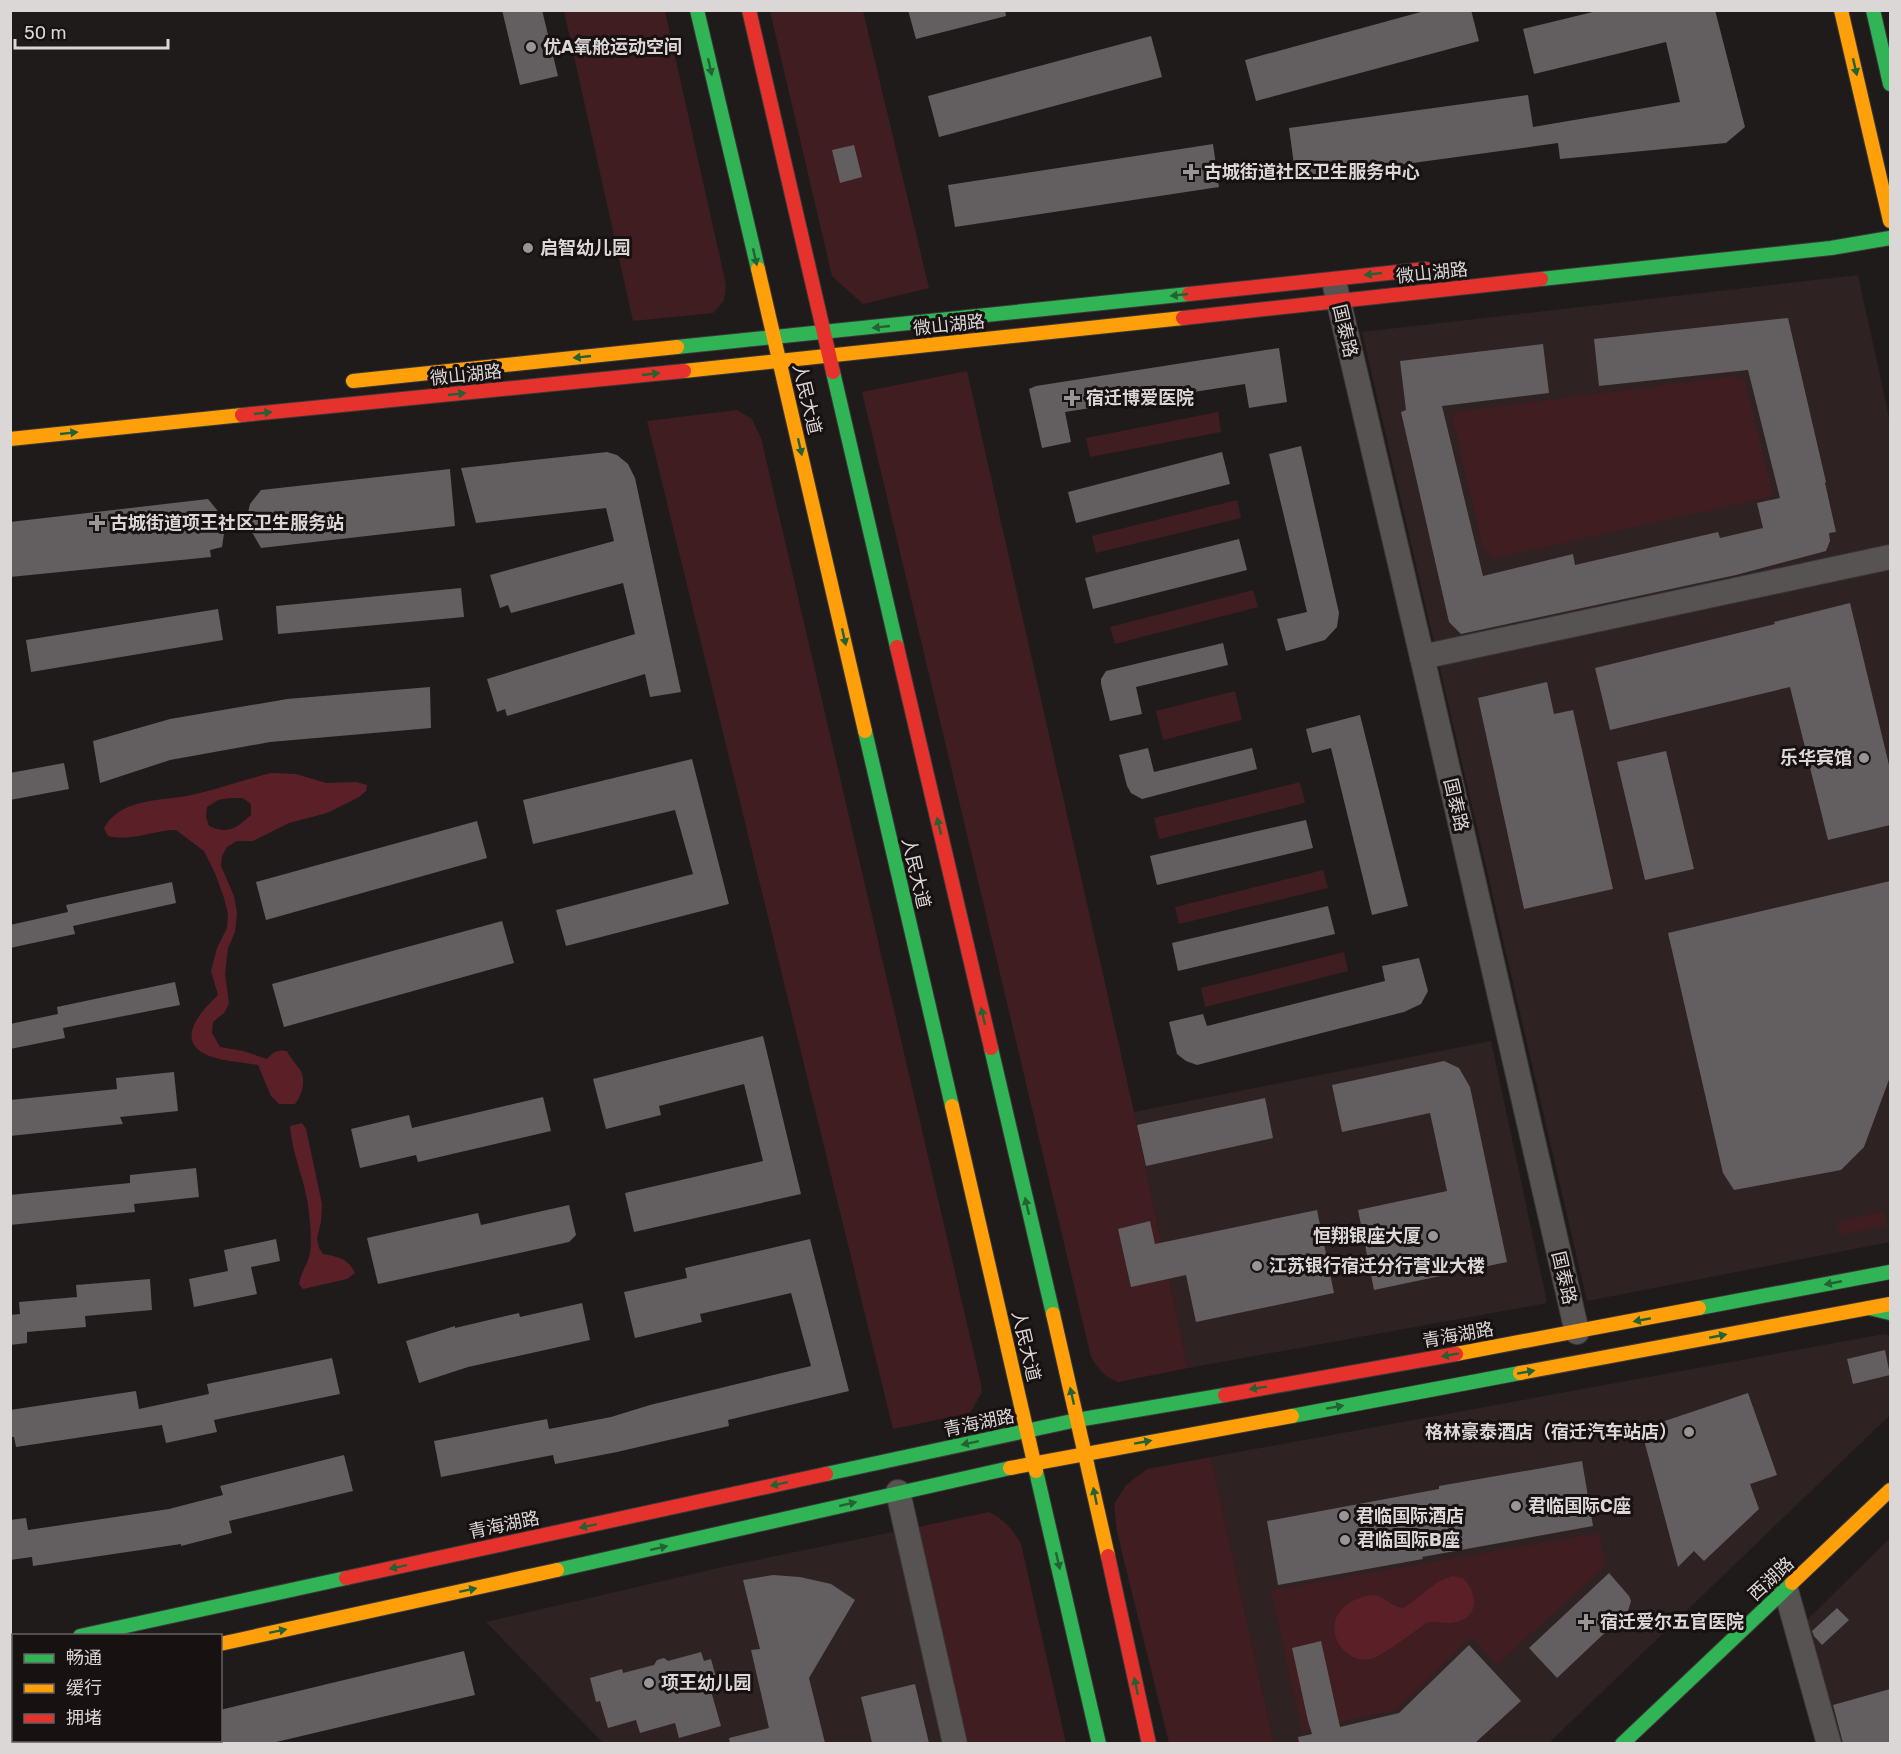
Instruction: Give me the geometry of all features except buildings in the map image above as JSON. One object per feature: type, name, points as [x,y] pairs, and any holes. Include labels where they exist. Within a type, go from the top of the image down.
[{"type":"main road","name":"人民大道","points":[[697,10],[775,338],[1099,1743]]},
{"type":"main road","name":"人民大道","points":[[749,10],[1085,1453],[1149,1743]]},
{"type":"main road","points":[[1841,10],[1890,221],[1872,224]]},
{"type":"main road","points":[[1873,10],[1890,84]]},
{"type":"main road","name":"微山湖路","points":[[340,382],[823,333],[1840,247],[1890,238]]},
{"type":"main road","name":"微山湖路","points":[[10,439],[829,356],[1335,290],[1439,268]]},
{"type":"main road","name":"青海湖路","points":[[85,1634],[1077,1420],[1577,1332],[1890,1272]]},
{"type":"main road","points":[[222,1644],[1035,1463],[1890,1304]]},
{"type":"main road","points":[[1869,1308],[1890,1313]]},
{"type":"main road","points":[[1878,1503],[1890,1484]]},
{"type":"main road","points":[[1878,1503],[1890,1491]]},
{"type":"main road","name":"西湖路","points":[[1622,1743],[1878,1503]]},
{"type":"street","name":"国泰路","points":[[1335,290],[1577,1332]]},
{"type":"street","points":[[1422,657],[1890,557]]},
{"type":"street","points":[[898,1492],[955,1743]]},
{"type":"street","points":[[1786,1590],[1829,1743]]},
{"type":"shaded area","points":[[564,11],[665,11],[726,285],[724,301],[713,313],[633,321]]},
{"type":"shaded area","points":[[770,11],[863,11],[929,288],[863,304],[832,276]]},
{"type":"shaded area","points":[[1858,275],[1890,422],[1890,1242],[1587,1301],[1362,332]]},
{"type":"shaded area","points":[[967,371],[1134,1112],[1188,1368],[1118,1382],[1102,1372],[1091,1357],[862,392]]},
{"type":"shaded area","points":[[1733,376],[1743,378],[1746,384],[1773,494],[1770,497],[1500,557],[1492,558],[1483,548],[1452,416],[1455,412]]},
{"type":"shaded area","points":[[737,410],[752,419],[761,438],[981,1384],[982,1392],[970,1413],[893,1429],[647,421]]},
{"type":"shaded area","points":[[1218,412],[1221,432],[1090,457],[1086,438]]},
{"type":"shaded area","points":[[1237,500],[1241,518],[1096,553],[1092,536]]},
{"type":"shaded area","points":[[1253,590],[1258,607],[1115,644],[1110,627]]},
{"type":"shaded area","points":[[1235,691],[1242,720],[1163,740],[1156,711]]},
{"type":"shaded area","points":[[271,773],[296,774],[326,783],[356,782],[367,785],[366,791],[359,797],[327,813],[289,823],[253,841],[237,841],[227,847],[222,856],[221,866],[234,896],[237,913],[235,932],[228,948],[225,974],[229,1003],[225,1012],[213,1022],[212,1033],[220,1047],[243,1051],[267,1059],[281,1050],[287,1051],[301,1071],[303,1080],[302,1091],[295,1104],[279,1104],[271,1096],[258,1065],[208,1055],[198,1049],[193,1042],[192,1033],[200,1014],[218,995],[211,971],[217,948],[227,928],[228,914],[215,873],[204,851],[176,830],[126,838],[108,836],[104,828],[122,810],[133,805],[196,794]],"holes":[[[243,798],[251,804],[251,815],[246,820],[227,830],[209,826],[206,817],[207,807],[218,800]]]},
{"type":"shaded area","points":[[1300,782],[1305,803],[1159,839],[1154,818]]},
{"type":"shaded area","points":[[1323,870],[1328,888],[1179,924],[1175,907]]},
{"type":"shaded area","points":[[1344,952],[1348,971],[1205,1007],[1201,988]]},
{"type":"shaded area","points":[[1491,1041],[1547,1303],[1188,1368],[1134,1112]]},
{"type":"shaded area","points":[[302,1123],[306,1129],[322,1204],[317,1238],[319,1248],[323,1254],[346,1261],[355,1273],[347,1279],[303,1289],[299,1284],[310,1253],[310,1227],[305,1190],[293,1147],[290,1126]]},
{"type":"shaded area","points":[[1884,1212],[1887,1226],[1840,1235],[1837,1221]]},
{"type":"shaded area","points":[[1884,1334],[1890,1336],[1890,1415],[1549,1743],[1274,1743],[1211,1457]]},
{"type":"shaded area","points":[[1211,1457],[1274,1743],[1169,1743],[1117,1532],[1114,1504],[1126,1485],[1147,1469]]},
{"type":"shaded area","points":[[989,1512],[1008,1525],[1021,1544],[1066,1743],[968,1743],[918,1527]]},
{"type":"shaded area","points":[[918,1527],[968,1743],[603,1743],[486,1622],[727,1566]]},
{"type":"shaded area","points":[[1598,1533],[1606,1565],[1497,1665],[1471,1637],[1396,1710],[1302,1731],[1271,1590]]},
{"type":"shaded area","points":[[1890,1538],[1890,1743],[1837,1743],[1804,1623]]},
{"type":"shaded area","points":[[1452,1576],[1463,1578],[1472,1592],[1474,1606],[1467,1617],[1450,1623],[1426,1623],[1390,1649],[1371,1659],[1359,1659],[1340,1646],[1335,1624],[1339,1613],[1349,1603],[1372,1595],[1404,1608],[1438,1582]]},
{"type":"traffic: fast","points":[[697,10],[758,269]]},
{"type":"traffic: fast","points":[[1873,10],[1890,84]]},
{"type":"traffic: fast","points":[[1541,279],[1831,248],[1890,238]]},
{"type":"traffic: fast","points":[[677,347],[1189,294]]},
{"type":"traffic: fast","points":[[833,372],[897,647]]},
{"type":"traffic: fast","points":[[865,731],[952,1106]]},
{"type":"traffic: fast","points":[[991,1048],[1053,1314]]},
{"type":"traffic: fast","points":[[1699,1308],[1890,1272]]},
{"type":"traffic: fast","points":[[1869,1308],[1890,1313]]},
{"type":"traffic: fast","points":[[1292,1416],[1520,1373]]},
{"type":"traffic: fast","points":[[826,1474],[1077,1420],[1225,1395]]},
{"type":"traffic: fast","points":[[557,1570],[1010,1468]]},
{"type":"traffic: fast","points":[[1036,1471],[1099,1744]]},
{"type":"traffic: fast","points":[[89,1634],[346,1578]]},
{"type":"traffic: fast","points":[[1622,1744],[1792,1583]]},
{"type":"traffic: slow","points":[[1841,10],[1890,221]]},
{"type":"traffic: slow","points":[[758,269],[865,731]]},
{"type":"traffic: slow","points":[[684,371],[1183,318]]},
{"type":"traffic: slow","points":[[353,381],[677,347]]},
{"type":"traffic: slow","points":[[10,439],[242,415]]},
{"type":"traffic: slow","points":[[952,1106],[1036,1471]]},
{"type":"traffic: slow","points":[[1520,1373],[1890,1304]]},
{"type":"traffic: slow","points":[[1456,1354],[1699,1308]]},
{"type":"traffic: slow","points":[[1053,1314],[1108,1556]]},
{"type":"traffic: slow","points":[[1010,1468],[1292,1416]]},
{"type":"traffic: slow","points":[[1792,1583],[1890,1490]]},
{"type":"traffic: slow","points":[[222,1644],[557,1570]]},
{"type":"traffic: jam","points":[[749,10],[833,372]]},
{"type":"traffic: jam","points":[[1189,294],[1426,269]]},
{"type":"traffic: jam","points":[[1183,318],[1541,279]]},
{"type":"traffic: jam","points":[[242,415],[684,371]]},
{"type":"traffic: jam","points":[[897,647],[991,1048]]},
{"type":"traffic: jam","points":[[1225,1395],[1456,1354]]},
{"type":"traffic: jam","points":[[346,1578],[826,1474]]},
{"type":"traffic: jam","points":[[1108,1556],[1149,1744]]},
{"type":"place","name":"优A氧舱运动空间","points":[[531,47]]},
{"type":"place","name":"古城街道社区卫生服务中心","points":[[1191,172]]},
{"type":"place","name":"启智幼儿园","points":[[528,248]]},
{"type":"place","name":"宿迁博爱医院","points":[[1072,398]]},
{"type":"place","name":"古城街道项王社区卫生服务站","points":[[97,523]]},
{"type":"place","name":"乐华宾馆","points":[[1864,758]]},
{"type":"place","name":"恒翔银座大厦","points":[[1433,1236]]},
{"type":"place","name":"江苏银行宿迁分行营业大楼","points":[[1257,1266]]},
{"type":"place","name":"格林豪泰酒店（宿迁汽车站店）","points":[[1689,1432]]},
{"type":"place","name":"君临国际C座","points":[[1516,1506]]},
{"type":"place","name":"君临国际酒店","points":[[1344,1516]]},
{"type":"place","name":"君临国际B座","points":[[1345,1540]]},
{"type":"place","name":"宿迁爱尔五官医院","points":[[1586,1622]]},
{"type":"place","name":"项王幼儿园","points":[[649,1683]]}]
